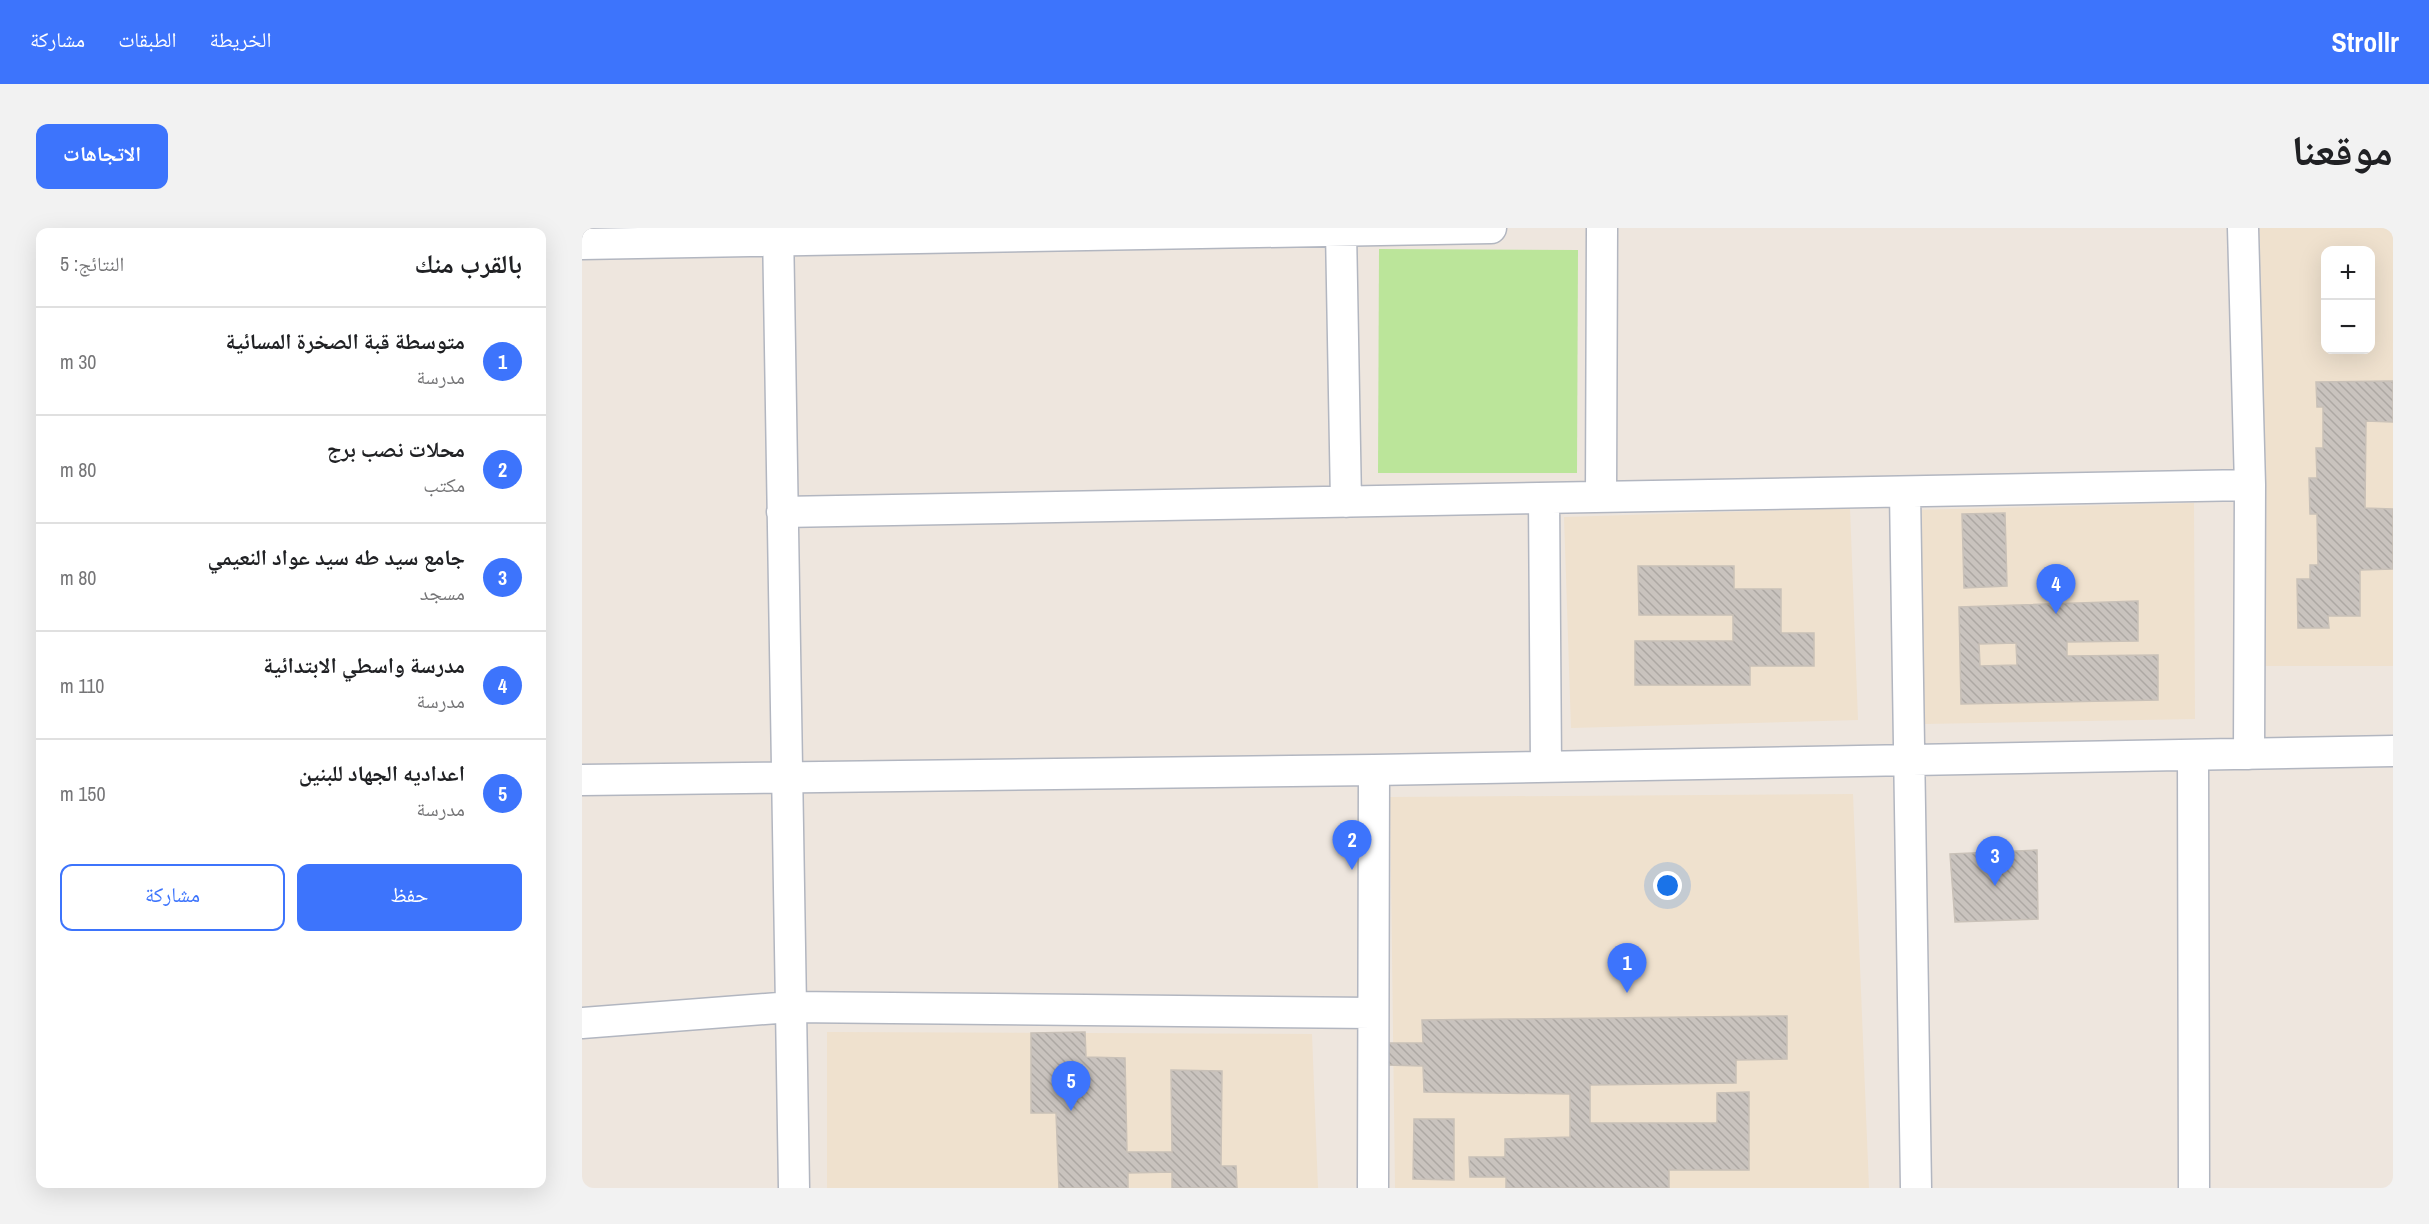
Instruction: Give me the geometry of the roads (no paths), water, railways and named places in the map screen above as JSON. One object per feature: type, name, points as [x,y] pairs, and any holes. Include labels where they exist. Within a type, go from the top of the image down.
[{"type":"street","points":[[582,244],[778,235],[1491,228]]},
{"type":"street","points":[[1601,497],[1602,228]]},
{"type":"street","points":[[2243,228],[2250,485],[2249,754]]},
{"type":"street","points":[[1341,230],[1346,502]]},
{"type":"street","points":[[778,235],[794,1188]]},
{"type":"street","points":[[782,512],[2250,485]]},
{"type":"street","points":[[1905,492],[1916,1188]]},
{"type":"street","points":[[1544,498],[1546,767]]},
{"type":"street","points":[[582,780],[1374,770],[2393,751]]},
{"type":"street","points":[[2193,755],[2194,1188]]},
{"type":"street","points":[[1373,1188],[1371,1013],[1374,770]]},
{"type":"street","points":[[582,1023],[791,1007],[1371,1013]]},
{"type":"place","name":"مدرسة واسطي الابتدائية","points":[[2056,614]]},
{"type":"place","name":"محلات نصب برج","points":[[1352,870]]},
{"type":"place","name":"جامع سيد طه سيد عواد النعيمي","points":[[1995,886]]},
{"type":"place","name":"متوسطة قبة الصخرة المسائية","points":[[1627,993]]},
{"type":"place","name":"اعداديه الجهاد للبنين","points":[[1071,1111]]}]
